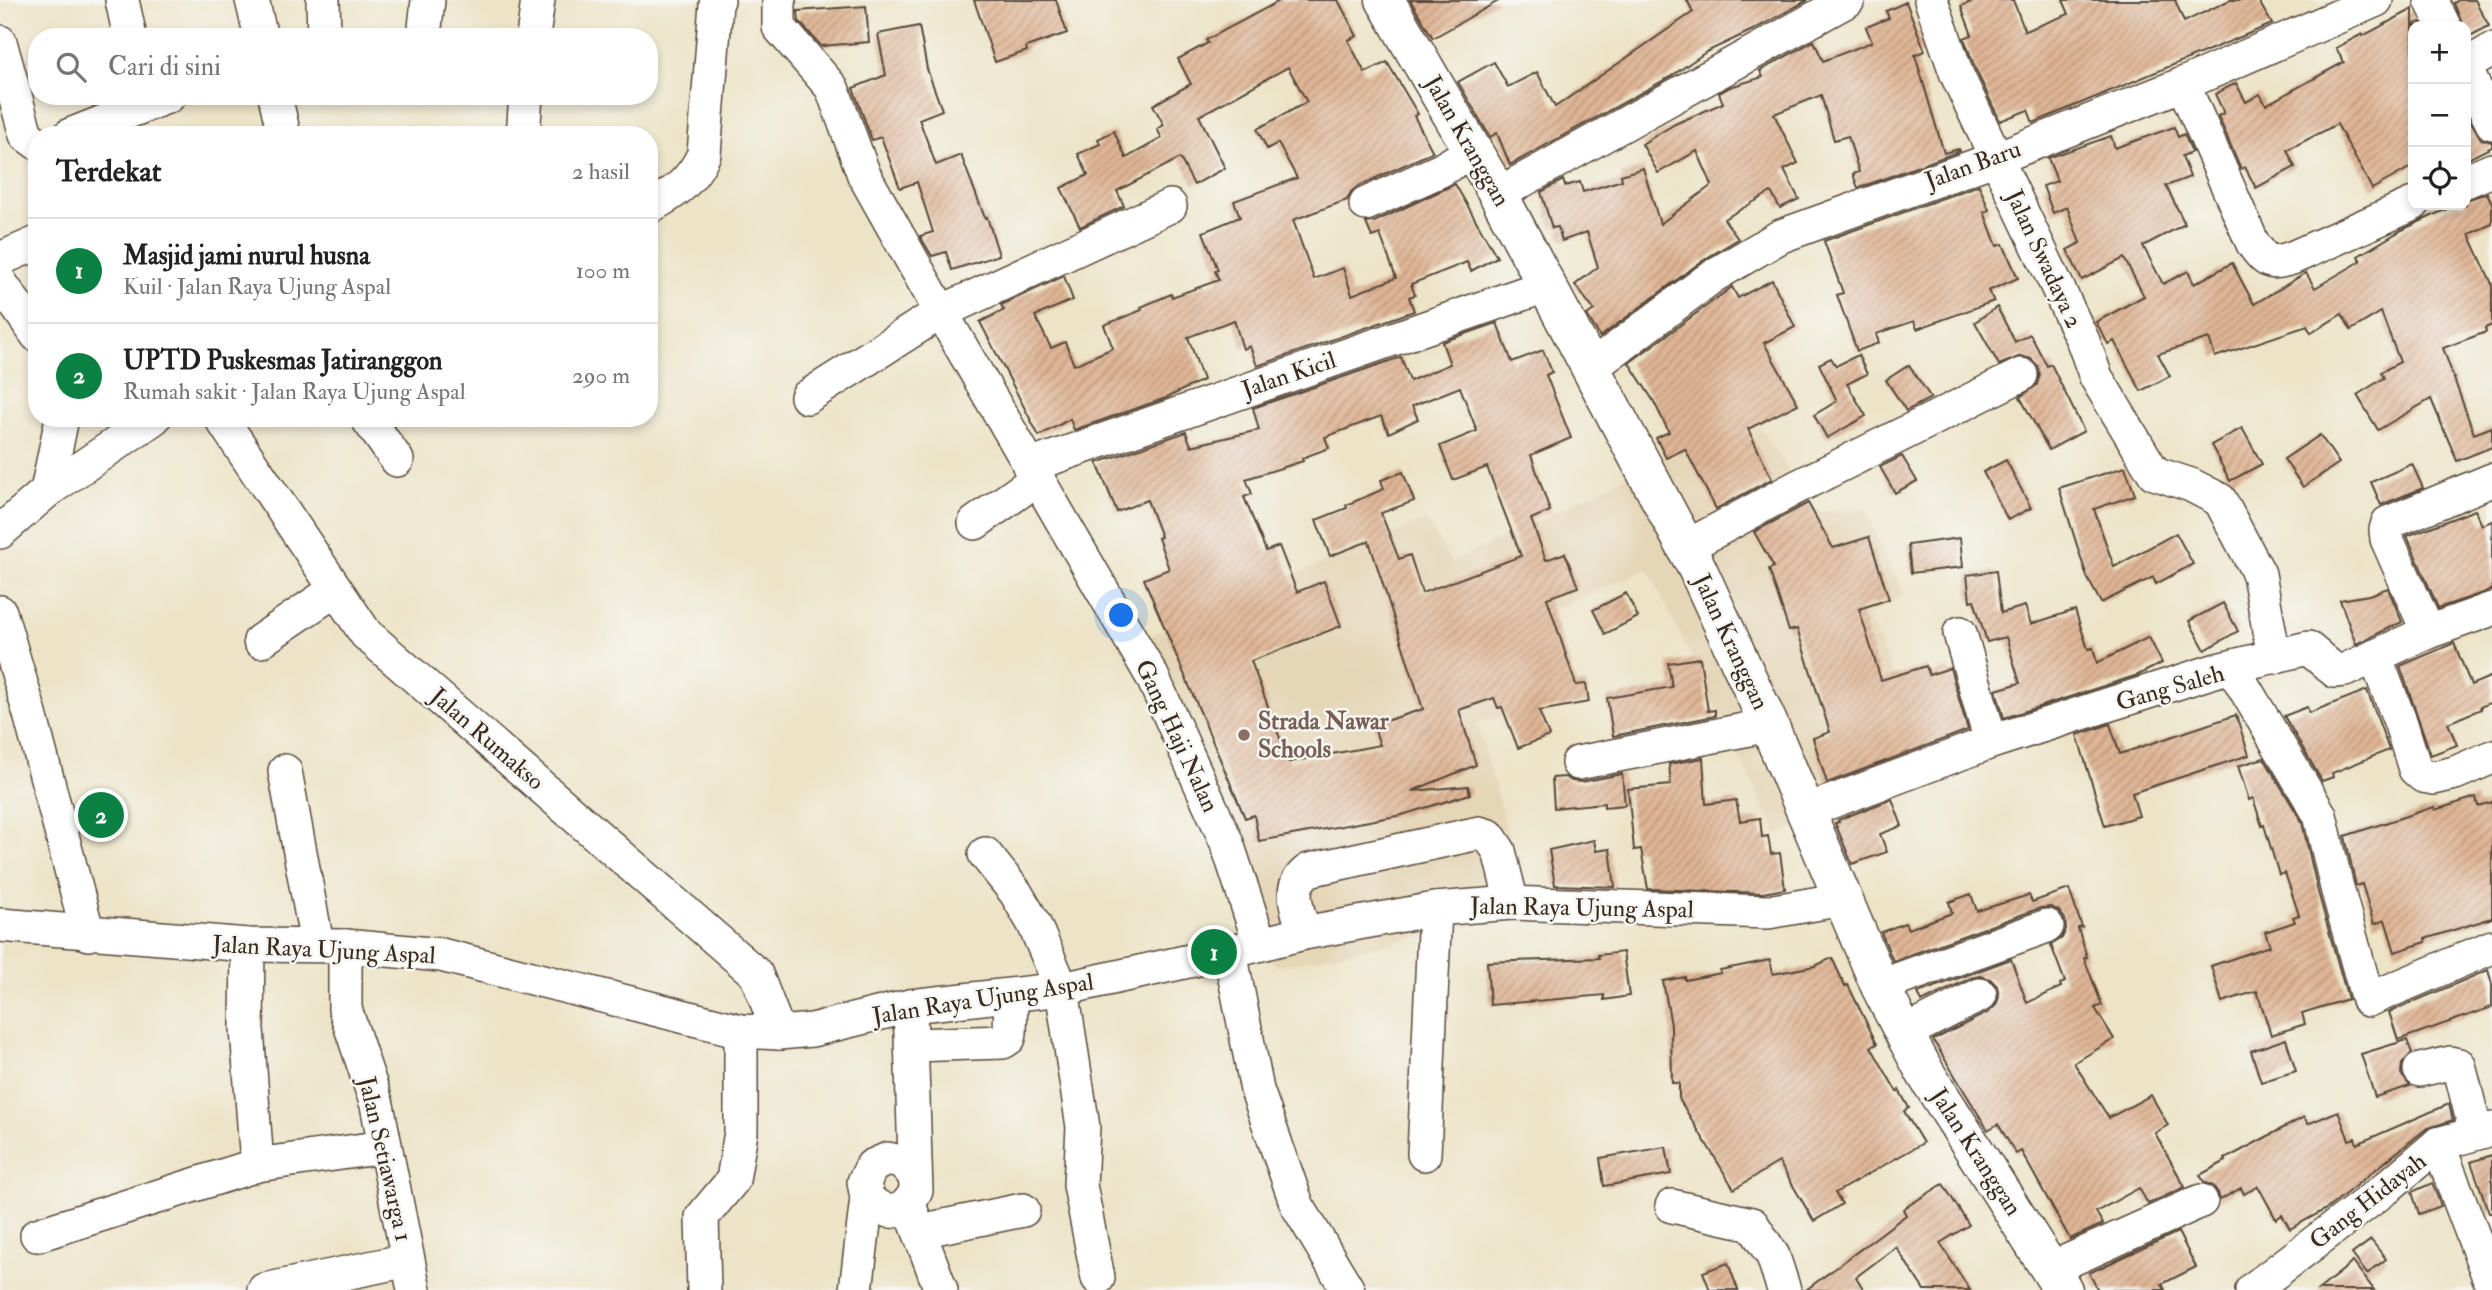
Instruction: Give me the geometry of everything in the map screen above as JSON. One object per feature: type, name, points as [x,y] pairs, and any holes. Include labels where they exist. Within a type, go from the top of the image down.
[{"type":"main road","name":"Jalan Kranggan","points":[[1385,0],[1498,194],[1686,547],[1769,725],[1880,986],[1904,1033],[1926,1074],[2057,1279]]},
{"type":"street","points":[[122,0],[128,28]]},
{"type":"street","points":[[252,0],[259,28]]},
{"type":"street","points":[[323,0],[324,28]]},
{"type":"street","points":[[425,28],[428,0]]},
{"type":"street","points":[[534,28],[538,0]]},
{"type":"street","points":[[658,201],[685,184],[696,172],[704,155],[718,0]]},
{"type":"street","name":"Gang Haji Nalan","points":[[779,0],[779,27],[832,88],[864,175],[1152,676],[1227,843],[1245,948],[1257,1090],[1297,1205],[1348,1290]]},
{"type":"street","points":[[1498,194],[1848,0]]},
{"type":"street","name":"Jalan Swadaya 2","points":[[1931,0],[1957,75],[2083,341],[2096,377],[2154,473],[2191,485],[2220,500],[2259,574],[2274,657]]},
{"type":"street","name":"Jalan Baru","points":[[1592,367],[1713,276],[1781,236],[1997,158],[2183,84],[2376,0]]},
{"type":"street","points":[[2431,0],[2442,21]]},
{"type":"street","points":[[0,43],[28,136]]},
{"type":"street","points":[[2471,64],[2492,50]]},
{"type":"street","points":[[2471,78],[2492,123]]},
{"type":"street","points":[[2183,84],[2248,233],[2265,260],[2275,263],[2292,258],[2408,207]]},
{"type":"street","points":[[91,126],[139,105]]},
{"type":"street","points":[[277,105],[282,126]]},
{"type":"street","points":[[524,126],[525,105]]},
{"type":"street","points":[[1366,204],[1441,170],[1472,151]]},
{"type":"street","points":[[2471,179],[2492,170]]},
{"type":"street","points":[[807,397],[941,312],[1170,206]]},
{"type":"street","points":[[0,259],[28,247]]},
{"type":"street","points":[[0,282],[28,322]]},
{"type":"street","name":"Jalan Kicil","points":[[975,523],[1033,472],[1548,285]]},
{"type":"street","points":[[1686,547],[1797,487],[2021,375]]},
{"type":"street","points":[[47,491],[60,427]]},
{"type":"street","points":[[0,532],[47,491],[141,427]]},
{"type":"street","name":"Jalan Rumakso","points":[[226,427],[366,634],[756,974],[779,1033]]},
{"type":"street","points":[[373,427],[397,460]]},
{"type":"street","points":[[2428,632],[2387,540],[2388,523],[2492,480]]},
{"type":"street","points":[[260,641],[335,590]]},
{"type":"street","points":[[2232,667],[2308,648],[2335,671],[2345,670],[2428,632],[2492,609]]},
{"type":"street","points":[[0,612],[88,934]]},
{"type":"street","points":[[1960,632],[1992,742]]},
{"type":"street","points":[[2375,656],[2402,724],[2415,769],[2423,776],[2434,778],[2455,773],[2492,757]]},
{"type":"street","name":"Gang Saleh","points":[[1806,811],[1992,742],[2232,667],[2320,816],[2368,1000],[2492,947]]},
{"type":"street","points":[[1578,763],[1769,725]]},
{"type":"street","name":"Jalan Setiawarga 1","points":[[285,771],[345,1009],[377,1105],[411,1275]]},
{"type":"street","points":[[1304,933],[1294,891],[1298,878],[1309,870],[1479,833],[1489,836],[1499,851],[1513,903]]},
{"type":"street","points":[[985,854],[1016,893],[1034,924],[1062,989],[1083,1126],[1080,1185],[1098,1278]]},
{"type":"street","name":"Jalan Raya Ujung Aspal","points":[[0,926],[248,945],[331,945],[440,955],[741,1031],[779,1033],[812,1030],[910,1006],[1062,989],[1304,933],[1435,909],[1513,903],[1768,912],[1843,899]]},
{"type":"street","points":[[1424,1154],[1435,909]]},
{"type":"street","points":[[1880,986],[2047,926]]},
{"type":"street","points":[[248,945],[247,1029],[257,1165]]},
{"type":"street","points":[[1904,1033],[1980,995]]},
{"type":"street","points":[[912,1045],[1003,1042],[1009,1038],[1010,1033],[1011,996]]},
{"type":"street","points":[[910,1006],[915,1204]]},
{"type":"street","points":[[704,1290],[702,1217],[733,1180],[741,1132],[741,1031]]},
{"type":"street","points":[[2420,1070],[2450,1063],[2459,1065],[2484,1131]]},
{"type":"street","name":"Gang Hidayah","points":[[2252,1290],[2385,1189],[2438,1144],[2484,1131]]},
{"type":"street","points":[[2438,1144],[2492,1285]]},
{"type":"street","points":[[37,1235],[257,1165],[384,1147]]},
{"type":"street","points":[[856,1290],[867,1198],[864,1182],[872,1166],[888,1159],[904,1163],[941,1290]]},
{"type":"street","points":[[867,1198],[879,1210],[894,1212],[915,1204],[1023,1210]]},
{"type":"street","points":[[2057,1279],[2201,1201]]},
{"type":"street","points":[[1672,1206],[1752,1224],[1773,1256],[1784,1290]]},
{"type":"street","points":[[264,1290],[411,1275]]},
{"type":"shaded area","points":[[1752,414],[1815,512],[1865,509],[1903,593],[1868,617],[1904,703],[1844,723],[1874,791],[1778,835],[1648,569],[1519,624],[1541,702],[1477,724],[1531,913],[1275,967],[1188,744],[1132,643],[1425,520],[1452,563]]},
{"type":"building","points":[[974,0],[1056,0],[1067,33],[1026,47],[1027,51],[995,62]]},
{"type":"building","points":[[1281,0],[1338,0],[1357,36],[1348,40],[1365,73],[1387,62],[1418,114],[1414,116],[1433,152],[1358,186],[1347,200],[1293,220],[1314,279],[1343,268],[1352,295],[1396,278],[1380,234],[1372,237],[1366,223],[1374,222],[1455,184],[1497,257],[1471,271],[1467,262],[1411,284],[1415,295],[1409,297],[1414,311],[1257,366],[1250,346],[1243,349],[1234,320],[1188,337],[1203,380],[1166,398],[1074,430],[1070,419],[1039,436],[980,322],[1004,310],[1001,305],[1064,276],[1073,300],[1035,316],[1051,348],[1065,342],[1074,365],[1113,348],[1104,325],[1142,310],[1141,307],[1171,294],[1172,297],[1219,280],[1215,271],[1218,270],[1203,232],[1240,217],[1234,201],[1297,178],[1278,143],[1267,149],[1257,129],[1307,102],[1288,67],[1199,116],[1225,168],[1194,185],[1180,158],[1117,191],[1124,206],[1080,227],[1061,188],[1088,175],[1078,154],[1100,144],[1098,139],[1114,131],[1126,158],[1162,138],[1157,129],[1164,125],[1153,105],[1191,84],[1178,59],[1208,43],[1206,40]]},
{"type":"building","points":[[1410,0],[1500,0],[1433,38]]},
{"type":"building","points":[[1687,0],[1808,0],[1706,52],[1670,77],[1510,165],[1497,133],[1490,137],[1458,82],[1494,62],[1508,87],[1537,72],[1555,107],[1693,12]]},
{"type":"building","points":[[1976,0],[2013,0],[2025,31],[2069,14],[2063,0],[2175,0],[2184,22],[2230,0],[2258,0],[2272,24],[2033,123],[2028,110],[2000,121],[1964,38],[1972,35],[1961,6]]},
{"type":"building","points":[[2459,0],[2475,0],[2489,26],[2471,35],[2471,21],[2461,21],[2454,3]]},
{"type":"building","points":[[1906,2],[1925,51],[1915,55],[1944,153],[1959,149],[1960,151],[1858,188],[1853,174],[1859,172],[1848,136],[1834,140],[1821,95],[1774,114],[1798,163],[1784,170],[1799,199],[1780,208],[1771,192],[1724,219],[1738,239],[1702,261],[1600,337],[1587,315],[1594,310],[1575,285],[1598,267],[1587,232],[1562,241],[1558,227],[1552,228],[1541,192],[1563,180],[1565,186],[1580,182],[1583,192],[1622,180],[1621,175],[1643,168],[1660,224],[1712,185],[1697,151],[1658,173],[1642,144],[1675,124],[1723,103],[1719,93],[1763,77],[1760,71],[1814,41],[1823,61],[1872,42],[1866,27],[1889,18],[1886,11]]},
{"type":"building","points":[[866,6],[869,42],[821,46],[799,21],[798,11]]},
{"type":"building","points":[[2413,9],[2413,21],[2408,21],[2408,169],[2372,189],[2337,124],[2287,150],[2295,167],[2256,188],[2245,167],[2241,169],[2218,116],[2224,113],[2215,94],[2236,83],[2246,102],[2260,94],[2266,105],[2344,62],[2336,48],[2362,34],[2363,36]]},
{"type":"building","points":[[919,26],[927,69],[942,110],[919,119],[936,165],[961,155],[985,218],[987,217],[999,255],[952,270],[946,252],[932,256],[920,236],[933,232],[917,182],[900,188],[881,137],[872,140],[853,88],[886,75],[878,34]]},
{"type":"building","points":[[2471,122],[2481,139],[2492,142],[2492,147],[2471,158]]},
{"type":"building","points":[[2174,127],[2178,137],[2184,134],[2192,152],[2182,156],[2190,177],[2166,186],[2185,224],[2143,246],[2163,284],[2188,271],[2194,284],[2232,263],[2254,304],[2306,273],[2315,288],[2361,261],[2358,256],[2402,230],[2444,210],[2471,210],[2471,198],[2487,193],[2492,203],[2492,224],[2469,234],[2492,284],[2492,325],[2485,328],[2486,332],[2443,348],[2474,434],[2492,427],[2492,447],[2457,461],[2431,399],[2378,430],[2357,395],[2384,378],[2381,372],[2400,362],[2381,312],[2351,330],[2342,314],[2311,333],[2307,326],[2215,357],[2209,338],[2158,354],[2170,376],[2141,391],[2114,341],[2108,344],[2096,322],[2144,296],[2124,258],[2082,280],[2067,250],[2080,243],[2067,207],[2053,213],[2043,186],[2057,181],[2048,158],[2111,136],[2115,148]]},
{"type":"building","points":[[1979,185],[1989,210],[1984,212],[1997,246],[2003,244],[2018,278],[1988,291],[1994,301],[1917,329],[1914,321],[1876,334],[1879,343],[1857,351],[1837,295],[1843,293],[1824,241]]},
{"type":"building","points":[[1772,280],[1795,327],[1764,343],[1798,404],[1748,429],[1772,479],[1716,509],[1685,449],[1666,458],[1656,438],[1669,432],[1653,400],[1629,363],[1732,287],[1738,298]]},
{"type":"building","points":[[1997,307],[2015,342],[2030,334],[2047,366],[2051,364],[2084,431],[2049,450],[2020,397],[2037,385],[2040,375],[2038,366],[2031,359],[2021,356],[1999,365],[1975,322]]},
{"type":"building","points":[[1497,323],[1512,362],[1543,350],[1552,372],[1546,375],[1571,438],[1531,455],[1550,511],[1531,519],[1546,560],[1565,553],[1578,587],[1547,598],[1576,685],[1586,684],[1589,702],[1539,711],[1549,736],[1518,748],[1502,707],[1498,708],[1494,698],[1459,710],[1476,765],[1412,791],[1468,786],[1470,794],[1402,815],[1259,841],[1254,815],[1245,818],[1144,579],[1169,569],[1147,500],[1117,512],[1097,463],[1186,432],[1191,446],[1259,430],[1253,408],[1401,357],[1410,381],[1450,364],[1442,342]],"holes":[[[1460,387],[1477,431],[1440,446],[1453,480],[1487,467],[1521,556],[1422,593],[1410,555],[1399,559],[1381,513],[1414,501],[1403,472],[1381,480],[1384,489],[1316,520],[1330,556],[1369,541],[1423,709],[1373,725],[1380,745],[1289,762],[1251,661],[1341,626],[1324,581],[1297,592],[1279,546],[1266,551],[1244,497],[1252,494],[1246,479],[1303,461],[1302,458],[1329,448],[1325,437],[1381,416],[1389,433],[1418,419],[1412,406]]]},
{"type":"building","points":[[1858,355],[1867,374],[1847,384],[1866,416],[1827,438],[1814,415],[1837,401],[1819,364],[1831,358],[1836,366]]},
{"type":"building","points":[[1909,365],[1931,398],[1906,411],[1886,380]]},
{"type":"building","points":[[2242,428],[2262,464],[2230,481],[2211,445]]},
{"type":"building","points":[[2320,435],[2339,463],[2303,487],[2284,459]]},
{"type":"building","points":[[1902,456],[1917,481],[1895,493],[1880,467]]},
{"type":"building","points":[[2006,460],[2031,508],[2008,520],[1983,472]]},
{"type":"building","points":[[2412,464],[2423,488],[2381,505],[2371,482]]},
{"type":"building","points":[[2125,467],[2135,495],[2094,509],[2114,567],[2176,533],[2193,564],[2156,584],[2153,577],[2101,603],[2087,577],[2059,488]]},
{"type":"building","points":[[1808,503],[1833,548],[1869,537],[1889,599],[1859,609],[1881,680],[1926,666],[1929,675],[1950,668],[1968,730],[1827,783],[1813,738],[1830,732],[1797,629],[1789,631],[1769,569],[1774,567],[1754,532]]},
{"type":"building","points":[[2475,510],[2482,525],[2492,521],[2492,590],[2438,608],[2407,536]]},
{"type":"building","points":[[1960,538],[1963,567],[1911,573],[1908,545]]},
{"type":"building","points":[[1996,571],[2001,613],[2025,606],[2031,624],[2075,610],[2088,649],[2093,648],[2097,663],[2149,637],[2162,663],[2138,675],[2004,718],[1996,690],[2020,683],[2006,637],[1987,642],[1974,600],[1970,601],[1967,575]]},
{"type":"building","points":[[2388,588],[2402,622],[2356,644],[2340,600],[2369,595]]},
{"type":"building","points":[[1626,593],[1638,617],[1605,634],[1593,610]]},
{"type":"building","points":[[2223,603],[2238,631],[2205,650],[2189,621]]},
{"type":"building","points":[[2454,643],[2471,685],[2492,676],[2492,702],[2448,723],[2457,745],[2431,755],[2400,666]]},
{"type":"building","points":[[1700,658],[1708,711],[1715,710],[1715,716],[1613,736],[1607,698],[1672,687],[1668,663]]},
{"type":"building","points":[[2367,690],[2389,750],[2332,773],[2333,777],[2322,781],[2284,716],[2307,707],[2309,713]]},
{"type":"building","points":[[2236,715],[2249,755],[2132,793],[2139,816],[2105,826],[2077,735],[2110,724],[2120,754]]},
{"type":"building","points":[[1703,758],[1706,804],[1736,800],[1740,821],[1760,818],[1762,837],[1768,836],[1771,854],[1780,853],[1785,889],[1763,893],[1648,889],[1641,849],[1634,850],[1628,789],[1671,785],[1669,764]]},
{"type":"building","points":[[2264,758],[2302,822],[2318,892],[2348,999],[2302,1013],[2305,1024],[2271,1035],[2257,991],[2222,1002],[2211,966],[2270,946],[2265,932],[2295,922],[2293,917],[2299,915],[2285,873],[2279,875],[2264,825],[2262,826],[2253,798],[2249,800],[2238,766]]},
{"type":"building","points":[[1622,774],[1625,805],[1604,807],[1604,803],[1554,808],[1552,778],[1565,777],[1582,782]]},
{"type":"building","points":[[2476,797],[2478,806],[2492,802],[2492,918],[2425,939],[2426,942],[2395,952],[2385,920],[2374,924],[2362,884],[2356,886],[2345,836],[2434,807],[2435,810]]},
{"type":"building","points":[[1892,799],[1902,826],[1880,834],[1887,852],[1852,864],[1835,823]]},
{"type":"building","points":[[1594,840],[1596,851],[1610,849],[1615,887],[1555,885],[1549,850]]},
{"type":"building","points":[[2069,889],[2082,927],[2078,928],[2087,957],[2084,958],[2102,1005],[2095,1008],[2114,1039],[2074,1063],[2109,1118],[2151,1095],[2168,1125],[2155,1133],[2185,1187],[2148,1204],[2139,1188],[2096,1212],[2103,1224],[2070,1239],[2021,1151],[2016,1154],[1998,1124],[1988,1130],[1933,1040],[1989,1012],[1999,997],[1997,986],[1990,979],[1980,976],[1922,1002],[1918,993],[2011,959],[2027,1003],[2061,987],[2060,984],[2065,982],[2051,945],[2062,938],[2066,929],[2065,919],[2059,911],[2051,907],[2040,908],[1893,961],[1881,932],[1905,923],[1908,929],[1952,913],[1949,902],[1971,894],[1977,911],[2029,895],[2032,902]]},
{"type":"building","points":[[1623,952],[1629,996],[1604,1000],[1604,995],[1490,1005],[1487,962],[1599,958],[1598,955]]},
{"type":"building","points":[[1832,958],[1877,1044],[1871,1047],[1909,1108],[1904,1111],[1923,1143],[1835,1193],[1842,1204],[1814,1221],[1779,1162],[1734,1189],[1679,1099],[1679,1083],[1672,1083],[1671,1025],[1663,981],[1721,973],[1720,970],[1770,960],[1773,974],[1815,966]]},
{"type":"building","points":[[2488,970],[2492,984],[2492,1007],[2398,1040],[2389,1012]]},
{"type":"building","points":[[2286,1039],[2296,1071],[2261,1082],[2251,1051]]},
{"type":"building","points":[[2407,1040],[2412,1053],[2402,1064],[2401,1074],[2410,1086],[2375,1097],[2361,1054]]},
{"type":"building","points":[[2449,1104],[2453,1120],[2426,1129],[2328,1208],[2290,1229],[2282,1215],[2276,1219],[2258,1186],[2244,1194],[2241,1188],[2220,1200],[2213,1186],[2204,1182],[2200,1175],[2304,1117],[2308,1124],[2338,1111],[2349,1140],[2355,1138],[2357,1144]]},
{"type":"building","points":[[1666,1147],[1671,1174],[1604,1186],[1600,1158]]},
{"type":"building","points":[[2492,1155],[2492,1213],[2489,1213],[2471,1162]]},
{"type":"building","points":[[2432,1183],[2441,1206],[2419,1214],[2412,1192]]},
{"type":"building","points":[[1943,1184],[1969,1225],[1940,1243],[1970,1290],[1924,1290],[1896,1247],[1856,1277],[1864,1290],[1806,1290],[1906,1215],[1903,1209]]},
{"type":"building","points":[[2178,1232],[2196,1267],[2162,1284],[2165,1290],[2098,1290],[2089,1273]]},
{"type":"building","points":[[2371,1240],[2386,1259],[2367,1274],[2352,1254]]},
{"type":"building","points":[[2353,1262],[2374,1290],[2318,1290]]},
{"type":"building","points":[[1728,1263],[1738,1290],[1710,1290],[1703,1272]]},
{"type":"place","name":"Strada Nawar Schools","points":[[1244,735]]},
{"type":"place","name":"UPTD Puskesmas Jatiranggon","points":[[101,815]]},
{"type":"place","name":"Masjid jami nurul husna","points":[[1214,952]]}]
